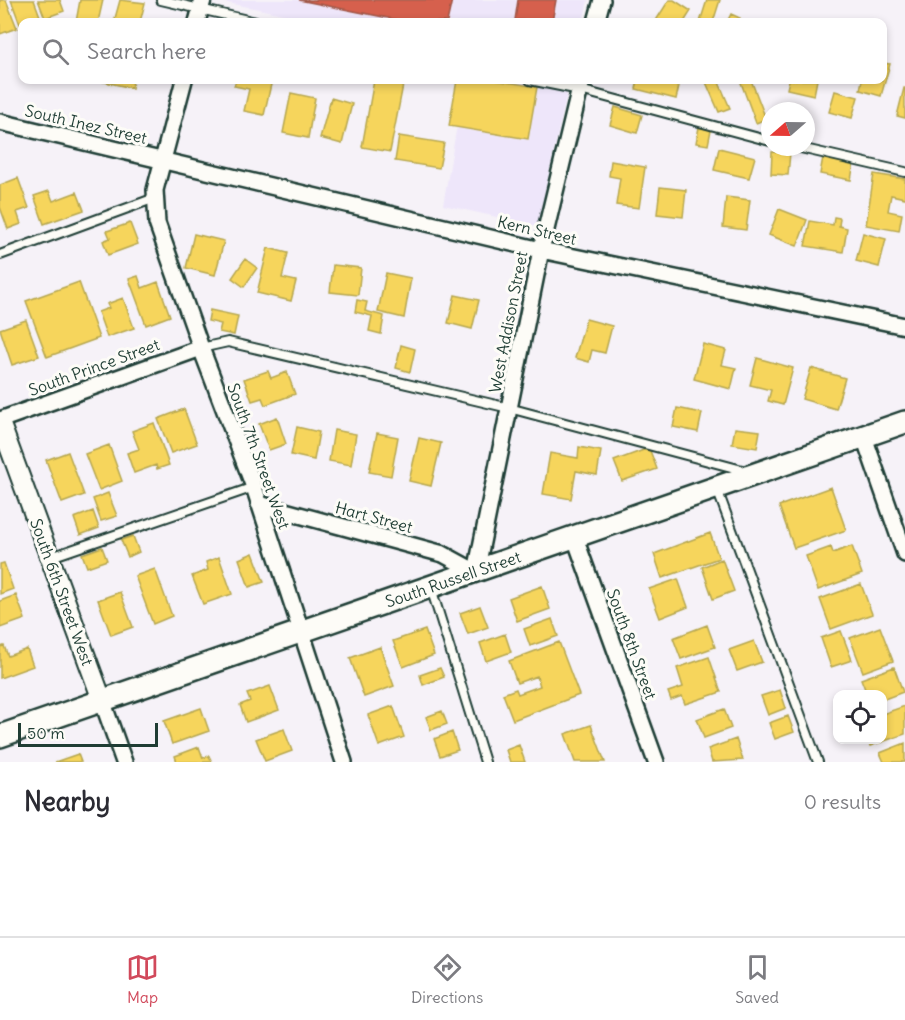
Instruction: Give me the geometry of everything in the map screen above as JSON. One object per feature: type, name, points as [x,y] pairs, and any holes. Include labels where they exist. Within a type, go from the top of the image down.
[{"type":"main road","name":"South Russell Street","points":[[0,736],[905,422]]},
{"type":"street","points":[[597,18],[602,0]]},
{"type":"street","name":"South 7th Street West","points":[[183,84],[155,198],[158,223],[201,348],[254,487],[344,762]]},
{"type":"street","name":"West Addison Street","points":[[476,572],[541,250],[581,85]]},
{"type":"street","name":"South Inez Street","points":[[0,122],[164,161]]},
{"type":"street","name":"Kern Street","points":[[164,161],[541,250],[905,326]]},
{"type":"street","name":"South Prince Street","points":[[0,421],[201,348]]},
{"type":"street","name":"South 6th Street West","points":[[0,421],[124,762]]},
{"type":"street","points":[[864,437],[905,554]]},
{"type":"street","name":"Hart Street","points":[[259,504],[443,554],[476,572]]},
{"type":"street","name":"South 8th Street","points":[[575,538],[656,762]]},
{"type":"lane","points":[[161,0],[236,18]]},
{"type":"lane","points":[[581,85],[761,138]]},
{"type":"lane","points":[[815,151],[905,172]]},
{"type":"lane","points":[[0,255],[155,198]]},
{"type":"lane","points":[[201,348],[228,342],[509,408],[756,473]]},
{"type":"lane","points":[[50,558],[254,487]]},
{"type":"lane","points":[[717,487],[818,762]]},
{"type":"lane","points":[[431,587],[485,762]]},
{"type":"shaded area","points":[[213,0],[588,0],[584,18],[302,18]]},
{"type":"shaded area","points":[[464,84],[569,84],[537,226],[443,205]]},
{"type":"building: Homes","points":[[0,0],[6,0],[17,28],[0,34]]},
{"type":"building: Homes","points":[[11,0],[34,0],[41,18],[18,19]]},
{"type":"building: Homes","points":[[38,0],[60,0],[64,11],[45,18]]},
{"type":"building: Homes","points":[[80,0],[103,0],[99,18],[77,18]]},
{"type":"building: Homes","points":[[120,0],[145,3],[141,18],[115,18]]},
{"type":"building: Homes","points":[[669,0],[674,0],[691,11],[687,18],[658,18]]},
{"type":"building: Homes","points":[[707,0],[720,0],[714,18],[701,18]]},
{"type":"building: Homes","points":[[114,84],[132,84],[132,88]]},
{"type":"building: Homes","points":[[235,84],[271,84],[264,115],[244,111],[249,89],[234,86]]},
{"type":"building: Homes","points":[[373,84],[403,84],[390,152],[362,147]]},
{"type":"building: Homes","points":[[456,84],[519,84],[537,87],[528,139],[449,126]]},
{"type":"building: Homes","points":[[637,84],[679,86],[676,99],[636,89]]},
{"type":"building: Homes","points":[[707,84],[720,84],[730,108],[719,112]]},
{"type":"building: Homes","points":[[741,84],[753,84],[761,106],[761,121],[756,123]]},
{"type":"building: Homes","points":[[788,84],[816,84],[814,95],[787,89]]},
{"type":"building: Homes","points":[[861,84],[884,84],[881,96],[860,90]]},
{"type":"building: Homes","points":[[905,88],[905,118],[897,116]]},
{"type":"building: Homes","points":[[835,91],[858,97],[852,118],[829,112]]},
{"type":"building: Homes","points":[[291,93],[315,98],[308,138],[283,133]]},
{"type":"building: Homes","points":[[331,98],[352,104],[342,144],[320,138]]},
{"type":"building: Homes","points":[[615,107],[642,115],[637,133],[610,125]]},
{"type":"building: Homes","points":[[699,127],[711,130],[708,145],[696,143]]},
{"type":"building: Homes","points":[[399,136],[444,143],[439,168],[395,161]]},
{"type":"building: Homes","points":[[719,148],[755,157],[749,178],[714,170]]},
{"type":"building: Homes","points":[[772,156],[790,156],[788,175],[771,174]]},
{"type":"building: Homes","points":[[823,157],[854,162],[851,180],[820,174]]},
{"type":"building: Homes","points":[[611,161],[645,167],[639,208],[616,205],[620,178],[609,176]]},
{"type":"building: Homes","points":[[874,174],[905,179],[905,198],[891,195],[888,211],[902,214],[899,231],[866,225]]},
{"type":"building: Homes","points":[[18,178],[29,208],[17,212],[21,224],[8,229],[0,207],[0,185]]},
{"type":"building: Homes","points":[[660,187],[686,190],[683,217],[657,214]]},
{"type":"building: Homes","points":[[49,191],[53,201],[77,192],[84,210],[44,224],[34,196]]},
{"type":"building: Homes","points":[[726,197],[750,200],[746,230],[723,227]]},
{"type":"building: Homes","points":[[779,209],[807,220],[797,246],[769,235]]},
{"type":"building: Homes","points":[[834,217],[840,218],[839,226],[847,228],[843,252],[805,246],[810,221],[833,225]]},
{"type":"building: Homes","points":[[130,223],[138,244],[108,255],[103,241],[110,238],[107,231]]},
{"type":"building: Homes","points":[[863,233],[886,239],[879,267],[856,261]]},
{"type":"building: Homes","points":[[194,234],[224,241],[215,275],[186,268]]},
{"type":"building: Homes","points":[[268,248],[288,253],[282,278],[296,281],[291,301],[257,293]]},
{"type":"building: Homes","points":[[245,259],[257,268],[244,287],[232,278]]},
{"type":"building: Homes","points":[[333,265],[361,268],[358,295],[330,292]]},
{"type":"building: Homes","points":[[386,273],[411,278],[404,318],[378,312]]},
{"type":"building: Homes","points":[[138,276],[142,288],[158,282],[170,316],[146,325],[129,279]]},
{"type":"building: Homes","points":[[79,282],[99,338],[47,357],[26,301]]},
{"type":"building: Homes","points":[[455,295],[479,300],[472,329],[448,323]]},
{"type":"building: Homes","points":[[123,298],[134,328],[107,337],[98,312],[109,308],[107,304]]},
{"type":"building: Homes","points":[[357,300],[367,302],[365,311],[384,316],[381,334],[369,331],[372,316],[355,312]]},
{"type":"building: Homes","points":[[210,310],[238,316],[234,335],[219,332],[221,324],[208,321]]},
{"type":"building: Homes","points":[[586,319],[612,326],[605,353],[592,350],[589,362],[575,358]]},
{"type":"building: Homes","points":[[26,320],[39,356],[12,365],[0,329]]},
{"type":"building: Homes","points":[[703,344],[726,350],[722,365],[736,368],[731,389],[694,379]]},
{"type":"building: Homes","points":[[401,345],[415,349],[410,372],[396,368]]},
{"type":"building: Homes","points":[[757,358],[793,368],[783,405],[768,401],[771,390],[750,385]]},
{"type":"building: Homes","points":[[811,368],[845,378],[836,409],[802,399]]},
{"type":"building: Homes","points":[[268,371],[271,378],[287,372],[295,394],[265,405],[262,398],[252,401],[244,379]]},
{"type":"building: Homes","points":[[677,408],[702,413],[698,432],[673,427]]},
{"type":"building: Homes","points":[[184,409],[197,444],[171,453],[158,419]]},
{"type":"building: Homes","points":[[277,417],[286,444],[269,450],[259,424]]},
{"type":"building: Homes","points":[[154,423],[169,465],[157,469],[156,465],[134,473],[127,453],[139,449],[132,431]]},
{"type":"building: Homes","points":[[297,427],[319,432],[314,460],[291,455]]},
{"type":"building: Homes","points":[[735,428],[760,431],[757,448],[732,444]]},
{"type":"building: Homes","points":[[334,430],[356,434],[351,465],[329,461]]},
{"type":"building: Homes","points":[[377,433],[398,437],[391,476],[369,472]]},
{"type":"building: Homes","points":[[419,438],[441,443],[431,486],[409,481]]},
{"type":"building: Homes","points":[[109,445],[122,481],[99,490],[85,454]]},
{"type":"building: Homes","points":[[579,447],[601,451],[597,475],[576,471],[571,499],[543,494],[550,453],[578,458]]},
{"type":"building: Homes","points":[[649,448],[657,469],[622,481],[614,461]]},
{"type":"building: Homes","points":[[68,452],[84,495],[62,503],[46,460]]},
{"type":"building: Homes","points":[[831,487],[846,530],[794,548],[779,506]]},
{"type":"building: Homes","points":[[108,493],[117,516],[101,521],[93,499]]},
{"type":"building: Homes","points":[[93,511],[99,528],[80,535],[74,518]]},
{"type":"building: Homes","points":[[710,533],[719,558],[662,578],[654,554]]},
{"type":"building: Homes","points":[[133,536],[139,552],[128,557],[121,540]]},
{"type":"building: Homes","points":[[852,546],[862,574],[818,590],[806,556],[831,547],[833,553]]},
{"type":"building: Homes","points":[[102,547],[107,560],[87,567],[82,554]]},
{"type":"building: Homes","points":[[253,553],[264,582],[249,587],[239,559]]},
{"type":"building: Homes","points":[[219,557],[232,594],[203,604],[192,576],[208,570],[206,562]]},
{"type":"building: Homes","points":[[722,559],[734,591],[713,599],[702,567]]},
{"type":"building: Homes","points":[[4,563],[13,589],[0,594],[0,564]]},
{"type":"building: Homes","points":[[155,569],[172,616],[153,624],[135,576]]},
{"type":"building: Homes","points":[[678,579],[688,607],[660,618],[649,589]]},
{"type":"building: Homes","points":[[861,584],[872,614],[831,629],[820,599]]},
{"type":"building: Homes","points":[[542,586],[550,609],[517,621],[509,598]]},
{"type":"building: Homes","points":[[120,592],[133,627],[111,635],[98,600]]},
{"type":"building: Homes","points":[[16,595],[25,619],[0,628],[0,601]]},
{"type":"building: Homes","points":[[480,606],[488,627],[468,634],[460,613]]},
{"type":"building: Homes","points":[[552,619],[558,636],[530,646],[524,629]]},
{"type":"building: Homes","points":[[707,625],[715,647],[681,659],[673,638]]},
{"type":"building: Homes","points":[[880,627],[893,661],[863,672],[850,638]]},
{"type":"building: Homes","points":[[425,630],[434,655],[403,667],[393,641]]},
{"type":"building: Homes","points":[[841,631],[852,660],[831,667],[821,638]]},
{"type":"building: Homes","points":[[505,634],[511,652],[486,661],[480,643]]},
{"type":"building: Homes","points":[[754,641],[762,662],[737,671],[729,650]]},
{"type":"building: Homes","points":[[559,642],[579,695],[513,720],[503,694],[516,689],[518,694],[540,686],[537,676],[517,683],[509,661]]},
{"type":"building: Homes","points":[[4,646],[8,656],[27,649],[33,666],[0,678],[0,647]]},
{"type":"building: Homes","points":[[380,647],[394,686],[364,697],[350,658]]},
{"type":"building: Homes","points":[[709,657],[721,692],[685,704],[682,696],[671,700],[668,692],[683,687],[677,668]]},
{"type":"building: Homes","points":[[894,667],[903,692],[887,698],[887,690],[865,690],[861,679]]},
{"type":"building: Homes","points":[[440,668],[444,677],[423,685],[420,675]]},
{"type":"building: Homes","points":[[270,686],[279,710],[246,722],[240,705],[250,701],[247,694]]},
{"type":"building: Homes","points":[[780,690],[786,708],[768,715],[761,696]]},
{"type":"building: Homes","points":[[393,706],[404,737],[379,746],[368,715]]},
{"type":"building: Homes","points":[[905,706],[905,734],[887,740],[887,712]]},
{"type":"building: Homes","points":[[201,708],[209,731],[172,744],[164,721]]},
{"type":"building: Homes","points":[[724,709],[731,728],[704,738],[697,719]]},
{"type":"building: Homes","points":[[442,711],[447,724],[431,730],[426,717]]},
{"type":"building: Homes","points":[[788,716],[794,732],[775,739],[769,723]]},
{"type":"building: Homes","points":[[591,725],[605,762],[575,762],[565,734]]},
{"type":"building: Homes","points":[[284,729],[292,751],[265,761],[256,739]]},
{"type":"building: Homes","points":[[452,732],[458,750],[440,756],[434,739]]},
{"type":"building: Homes","points":[[736,739],[743,760],[712,762],[708,749]]},
{"type":"building: Homes","points":[[905,743],[905,762],[884,762],[880,753]]},
{"type":"building: Homes","points":[[519,745],[525,762],[510,762],[506,750]]},
{"type":"building: Homes","points":[[199,747],[203,758],[209,756],[212,762],[177,762],[175,756]]},
{"type":"building: Homes","points":[[78,754],[81,762],[55,762]]},
{"type":"building: Shops","points":[[299,0],[452,0],[448,18],[388,18]]},
{"type":"building: Shops","points":[[518,0],[556,0],[553,18],[515,18]]}]
